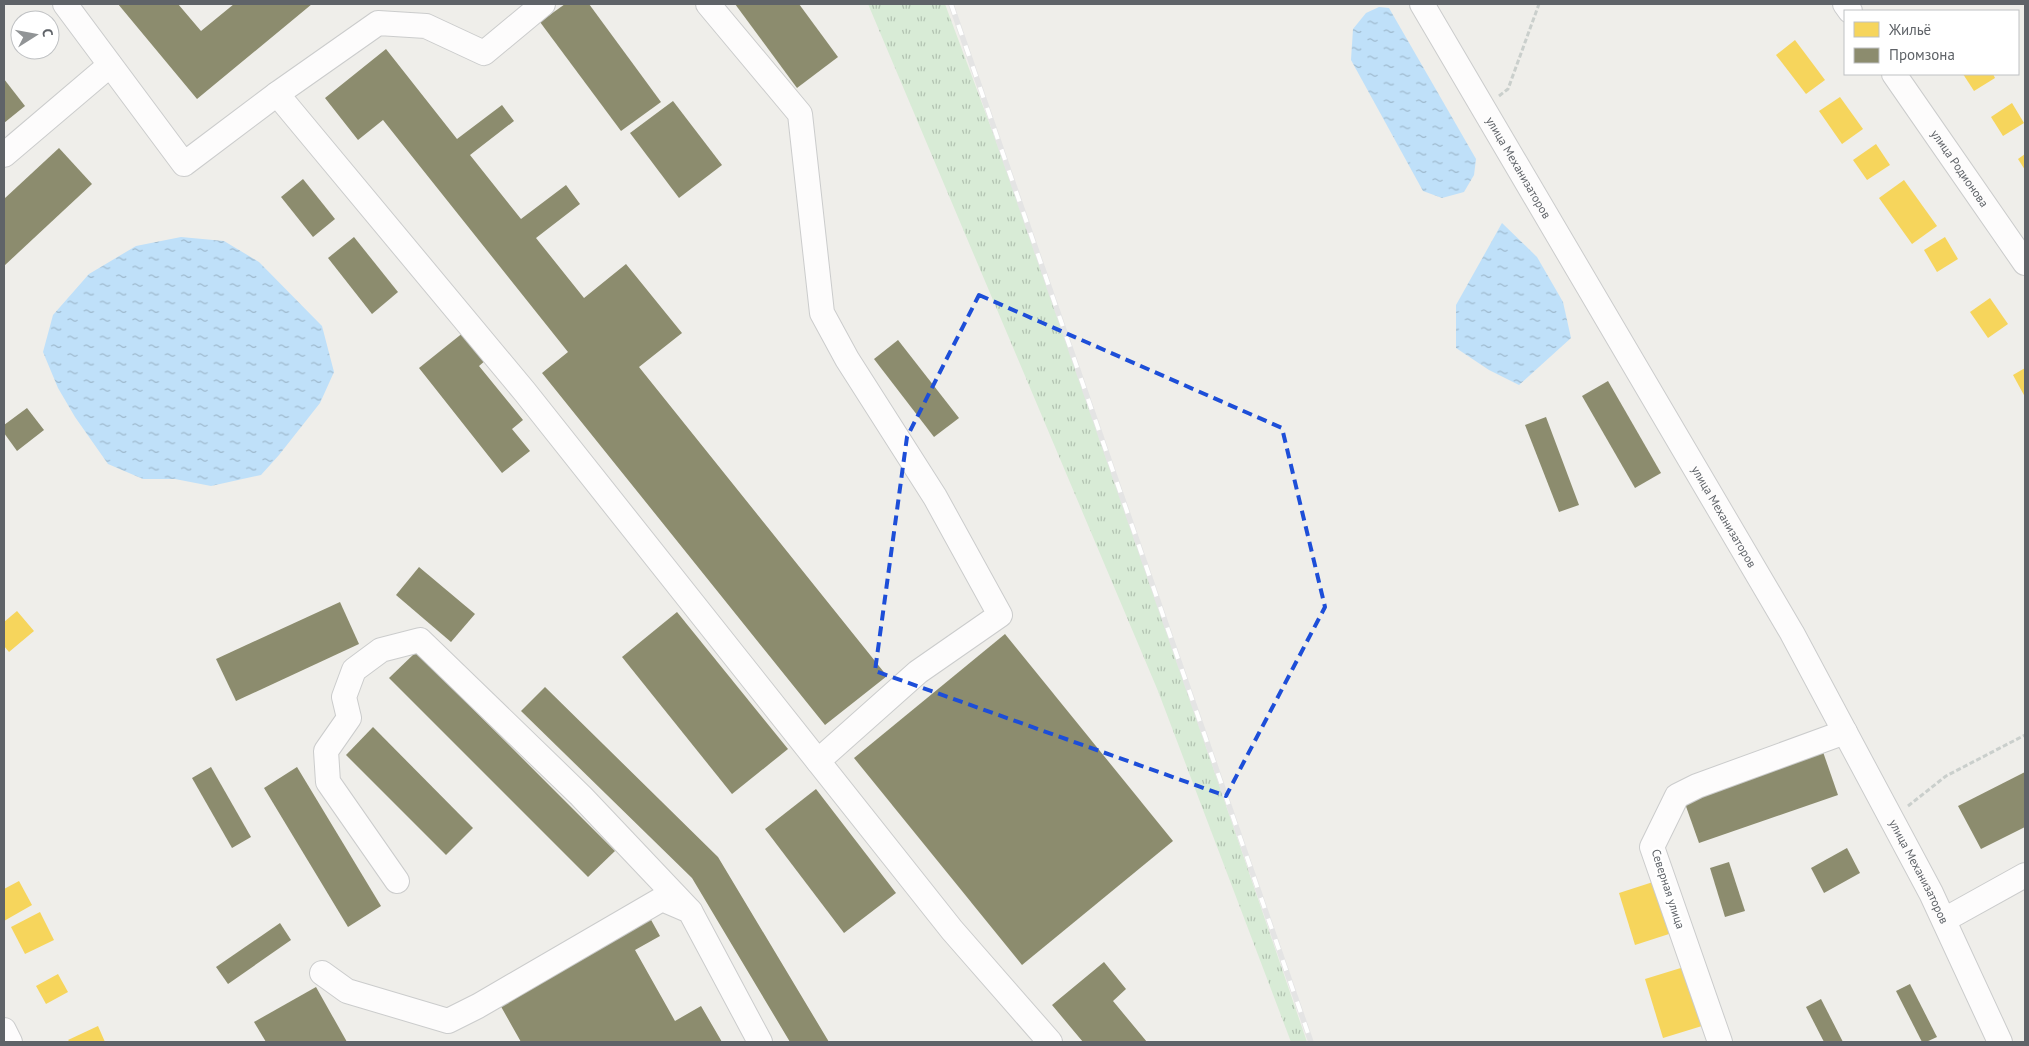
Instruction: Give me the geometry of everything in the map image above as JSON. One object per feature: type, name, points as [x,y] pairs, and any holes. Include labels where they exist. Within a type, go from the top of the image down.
[{"type":"street","points":[[65,4],[184,164],[276,94],[378,23],[426,26],[484,53],[543,4]]},
{"type":"street","points":[[708,4],[800,114],[822,313],[847,359],[935,497],[1000,614],[918,672],[818,761]]},
{"type":"street","name":"улица Механизаторов","points":[[1422,4],[1792,633],[1931,893],[2000,1042]]},
{"type":"street","points":[[4,155],[110,65]]},
{"type":"street","name":"улица Родионова","points":[[1895,75],[2023,254]]},
{"type":"street","points":[[276,94],[525,392],[952,930],[1050,1042]]},
{"type":"street","points":[[397,881],[328,782],[326,751],[349,718],[344,697],[354,670],[381,650],[420,640],[581,796],[690,911],[760,1042]]},
{"type":"street","name":"Северная улица","points":[[1720,1042],[1652,848],[1677,796],[1697,786],[1845,732]]},
{"type":"street","points":[[1944,920],[2025,874]]},
{"type":"street","points":[[322,973],[347,991],[448,1021],[478,1006],[662,898],[690,911]]},
{"type":"street","points":[[4,1030],[10,1042]]},
{"type":"path","points":[[1484,109],[1508,89],[1539,4]]},
{"type":"path","points":[[1892,819],[1946,776],[2025,735]]},
{"type":"highlighted area","points":[[979,295],[1282,428],[1325,607],[1226,796],[875,671],[907,437]]},
{"type":"green space","points":[[868,4],[945,4],[1031,235],[1307,1042],[1291,1042],[1158,691]]},
{"type":"water","points":[[1379,7],[1389,8],[1476,159],[1474,175],[1464,192],[1442,198],[1423,191],[1351,60],[1353,29],[1366,13]]},
{"type":"water","points":[[1502,223],[1537,257],[1563,302],[1571,338],[1519,385],[1489,370],[1456,348],[1456,305]]},
{"type":"water","points":[[181,237],[224,241],[259,262],[322,326],[334,372],[320,403],[261,475],[211,486],[175,479],[143,479],[108,464],[75,417],[58,388],[43,352],[53,315],[89,274],[136,246]]},
{"type":"building: Жильё","points":[[1795,40],[1825,80],[1806,94],[1776,55]]},
{"type":"building: Жильё","points":[[1964,75],[1994,75],[1995,78],[1974,91]]},
{"type":"building: Жильё","points":[[1840,97],[1863,129],[1842,144],[1819,111]]},
{"type":"building: Жильё","points":[[2012,103],[2024,123],[2003,136],[1991,117]]},
{"type":"building: Жильё","points":[[1876,144],[1890,165],[1867,180],[1853,160]]},
{"type":"building: Жильё","points":[[2025,154],[2025,170],[2018,159]]},
{"type":"building: Жильё","points":[[1904,180],[1937,226],[1912,244],[1879,198]]},
{"type":"building: Жильё","points":[[1945,237],[1958,259],[1937,272],[1924,250]]},
{"type":"building: Жильё","points":[[1990,298],[2008,324],[1988,338],[1970,312]]},
{"type":"building: Жильё","points":[[2025,368],[2025,397],[2013,375]]},
{"type":"building: Жильё","points":[[17,611],[34,631],[9,652],[4,646],[4,622]]},
{"type":"building: Жильё","points":[[19,881],[32,905],[4,921],[4,889]]},
{"type":"building: Жильё","points":[[1653,882],[1669,934],[1635,945],[1619,893]]},
{"type":"building: Жильё","points":[[40,912],[54,940],[25,954],[11,927]]},
{"type":"building: Жильё","points":[[1684,967],[1702,1026],[1663,1038],[1645,979]]},
{"type":"building: Жильё","points":[[58,974],[68,992],[46,1004],[36,986]]},
{"type":"building: Жильё","points":[[98,1026],[105,1042],[70,1042],[68,1040]]},
{"type":"building: Промзона","points":[[118,4],[178,4],[201,31],[234,4],[312,4],[197,99]]},
{"type":"building: Промзона","points":[[565,4],[589,4],[661,102],[621,131],[540,22]]},
{"type":"building: Промзона","points":[[735,4],[799,4],[838,57],[797,88]]},
{"type":"building: Промзона","points":[[386,49],[457,139],[502,105],[514,121],[470,155],[521,219],[566,185],[580,204],[536,238],[584,298],[626,264],[682,333],[639,367],[887,676],[825,725],[542,373],[568,352],[383,120],[358,140],[325,98]]},
{"type":"building: Промзона","points":[[4,79],[25,106],[4,123]]},
{"type":"building: Промзона","points":[[673,101],[722,165],[679,198],[630,133]]},
{"type":"building: Промзона","points":[[59,148],[92,184],[4,266],[4,199]]},
{"type":"building: Промзона","points":[[303,179],[335,219],[313,237],[281,197]]},
{"type":"building: Промзона","points":[[354,237],[398,292],[372,314],[328,258]]},
{"type":"building: Промзона","points":[[464,332],[486,360],[479,366],[523,420],[512,429],[530,451],[502,473],[419,368]]},
{"type":"building: Промзона","points":[[898,340],[959,418],[934,437],[874,359]]},
{"type":"building: Промзона","points":[[1608,381],[1661,473],[1635,488],[1582,396]]},
{"type":"building: Промзона","points":[[27,408],[44,430],[17,451],[4,433],[4,425]]},
{"type":"building: Промзона","points":[[1546,417],[1579,505],[1559,512],[1525,425]]},
{"type":"building: Промзона","points":[[419,567],[475,614],[451,642],[396,595]]},
{"type":"building: Промзона","points":[[340,602],[359,644],[236,701],[216,659]]},
{"type":"building: Промзона","points":[[677,612],[788,749],[732,794],[622,657]]},
{"type":"building: Промзона","points":[[1005,634],[1173,841],[1022,965],[854,758]]},
{"type":"building: Промзона","points":[[416,652],[615,851],[588,877],[389,678]]},
{"type":"building: Промзона","points":[[545,687],[718,857],[829,1042],[790,1042],[692,878],[521,711]]},
{"type":"building: Промзона","points":[[373,727],[473,828],[446,855],[346,755]]},
{"type":"building: Промзона","points":[[1822,749],[1838,795],[1699,843],[1683,798]]},
{"type":"building: Промзона","points":[[211,767],[251,837],[232,848],[192,778]]},
{"type":"building: Промзона","points":[[297,767],[381,906],[348,927],[264,788]]},
{"type":"building: Промзона","points":[[2025,772],[2025,827],[1981,849],[1958,806]]},
{"type":"building: Промзона","points":[[816,789],[896,893],[844,933],[765,829]]},
{"type":"building: Промзона","points":[[1847,848],[1860,873],[1824,893],[1811,868]]},
{"type":"building: Промзона","points":[[1729,862],[1745,911],[1725,917],[1710,868]]},
{"type":"building: Промзона","points":[[650,918],[660,936],[635,950],[675,1021],[701,1006],[722,1042],[521,1042],[499,1003]]},
{"type":"building: Промзона","points":[[280,923],[291,940],[228,984],[216,967]]},
{"type":"building: Промзона","points":[[1104,962],[1126,989],[1113,1001],[1147,1042],[1083,1042],[1052,1005]]},
{"type":"building: Промзона","points":[[1910,984],[1937,1037],[1926,1042],[1922,1042],[1896,991]]},
{"type":"building: Промзона","points":[[316,987],[347,1042],[266,1042],[254,1022]]},
{"type":"building: Промзона","points":[[1821,999],[1843,1042],[1824,1042],[1806,1007]]},
{"type":"railway","points":[[951,4],[1311,1042]]}]
